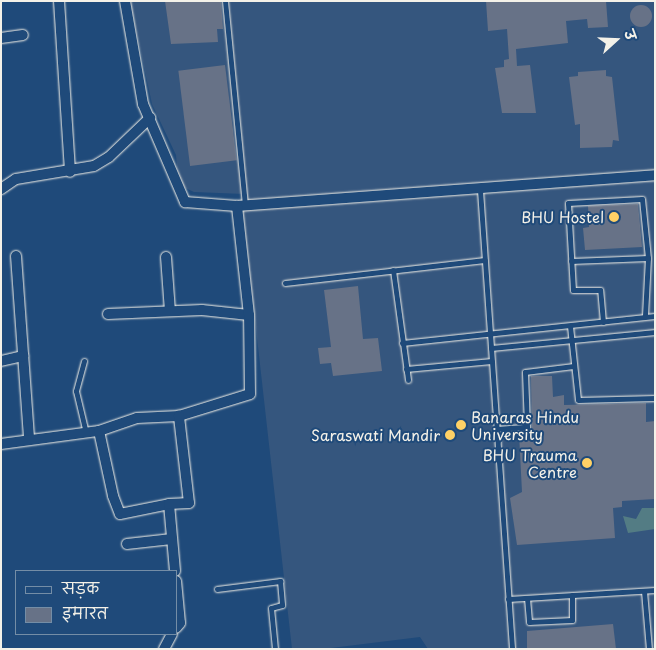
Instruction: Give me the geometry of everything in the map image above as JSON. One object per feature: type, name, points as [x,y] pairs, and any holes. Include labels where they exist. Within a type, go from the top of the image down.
[{"type":"street","points":[[58,1],[70,172]]},
{"type":"street","points":[[125,1],[143,104],[185,202],[241,206],[480,190],[655,175]]},
{"type":"street","points":[[1,38],[22,35]]},
{"type":"street","points":[[1,181],[2,189],[16,179],[70,172],[94,166],[108,157],[150,118]]},
{"type":"street","points":[[1,444],[99,431],[137,418],[179,416],[250,394],[249,315],[241,206]]},
{"type":"street","points":[[16,256],[29,439]]},
{"type":"street","points":[[166,257],[170,311]]},
{"type":"street","points":[[108,314],[170,311],[249,315]]},
{"type":"street","points":[[1,361],[23,356]]},
{"type":"street","points":[[99,431],[113,496],[120,514],[168,504],[189,503],[179,416]]},
{"type":"street","points":[[168,504],[175,570]]},
{"type":"street","points":[[127,544],[172,539]]},
{"type":"street","points":[[178,607],[180,623],[178,626]]},
{"type":"street","points":[[164,649],[171,635]]},
{"type":"lane","points":[[225,1],[241,206]]},
{"type":"lane","points":[[480,190],[512,649]]},
{"type":"lane","points":[[603,322],[600,290],[573,290],[568,203],[642,199],[648,258],[645,316]]},
{"type":"lane","points":[[571,261],[648,258]]},
{"type":"lane","points":[[286,282],[485,260]]},
{"type":"lane","points":[[392,270],[408,380]]},
{"type":"lane","points":[[402,342],[490,336],[655,316]]},
{"type":"lane","points":[[570,326],[578,400],[655,398]]},
{"type":"lane","points":[[491,348],[655,332]]},
{"type":"lane","points":[[84,361],[76,391],[86,433]]},
{"type":"lane","points":[[406,369],[492,361]]},
{"type":"lane","points":[[496,429],[527,427],[525,372],[574,366]]},
{"type":"lane","points":[[217,589],[280,581],[282,605],[271,608],[275,649]]},
{"type":"lane","points":[[508,599],[655,590]]},
{"type":"lane","points":[[644,591],[649,649]]},
{"type":"lane","points":[[527,598],[529,622],[572,620],[572,595]]},
{"type":"shaded area","name":"Banaras Hindu University","points":[[130,1],[655,1],[655,649],[428,649],[420,637],[323,649],[292,649],[243,213],[244,194],[194,192],[183,187],[178,178],[176,155],[152,104]]},
{"type":"green space","points":[[642,508],[655,508],[655,529],[628,533],[623,516],[636,519]]},
{"type":"building","points":[[165,1],[221,1],[223,29],[217,29],[218,42],[171,44]]},
{"type":"building","points":[[486,1],[606,1],[608,27],[588,28],[587,19],[566,21],[568,43],[516,49],[517,66],[530,65],[536,113],[502,113],[495,68],[504,67],[504,60],[509,59],[507,29],[488,31]]},
{"type":"building","points":[[637,5],[645,5],[652,12],[652,20],[645,27],[637,27],[630,20],[630,12]]},
{"type":"building","points":[[225,65],[237,160],[190,166],[178,71]]},
{"type":"building","points":[[606,70],[606,76],[612,77],[619,141],[613,140],[612,147],[580,148],[580,124],[575,125],[569,77],[578,76],[578,72]]},
{"type":"building","name":"BHU Hostel","points":[[638,204],[642,247],[585,250],[583,228],[589,227],[588,206]]},
{"type":"building","points":[[358,286],[363,339],[378,338],[382,371],[333,376],[331,363],[320,364],[318,348],[331,347],[324,290]]},
{"type":"building","name":"BHU Trauma Centre","points":[[531,376],[552,376],[553,397],[564,395],[564,405],[646,403],[646,422],[655,421],[655,499],[622,501],[622,507],[613,508],[615,538],[517,545],[510,498],[522,492],[519,434],[532,432]]},
{"type":"building","points":[[613,624],[616,649],[527,649],[527,631]]},
{"type":"place","name":"BHU Hostel","points":[[614,217]]},
{"type":"place","name":"Banaras Hindu University","points":[[461,425]]},
{"type":"place","name":"Saraswati Mandir","points":[[450,435]]},
{"type":"place","name":"BHU Trauma Centre","points":[[587,463]]}]
